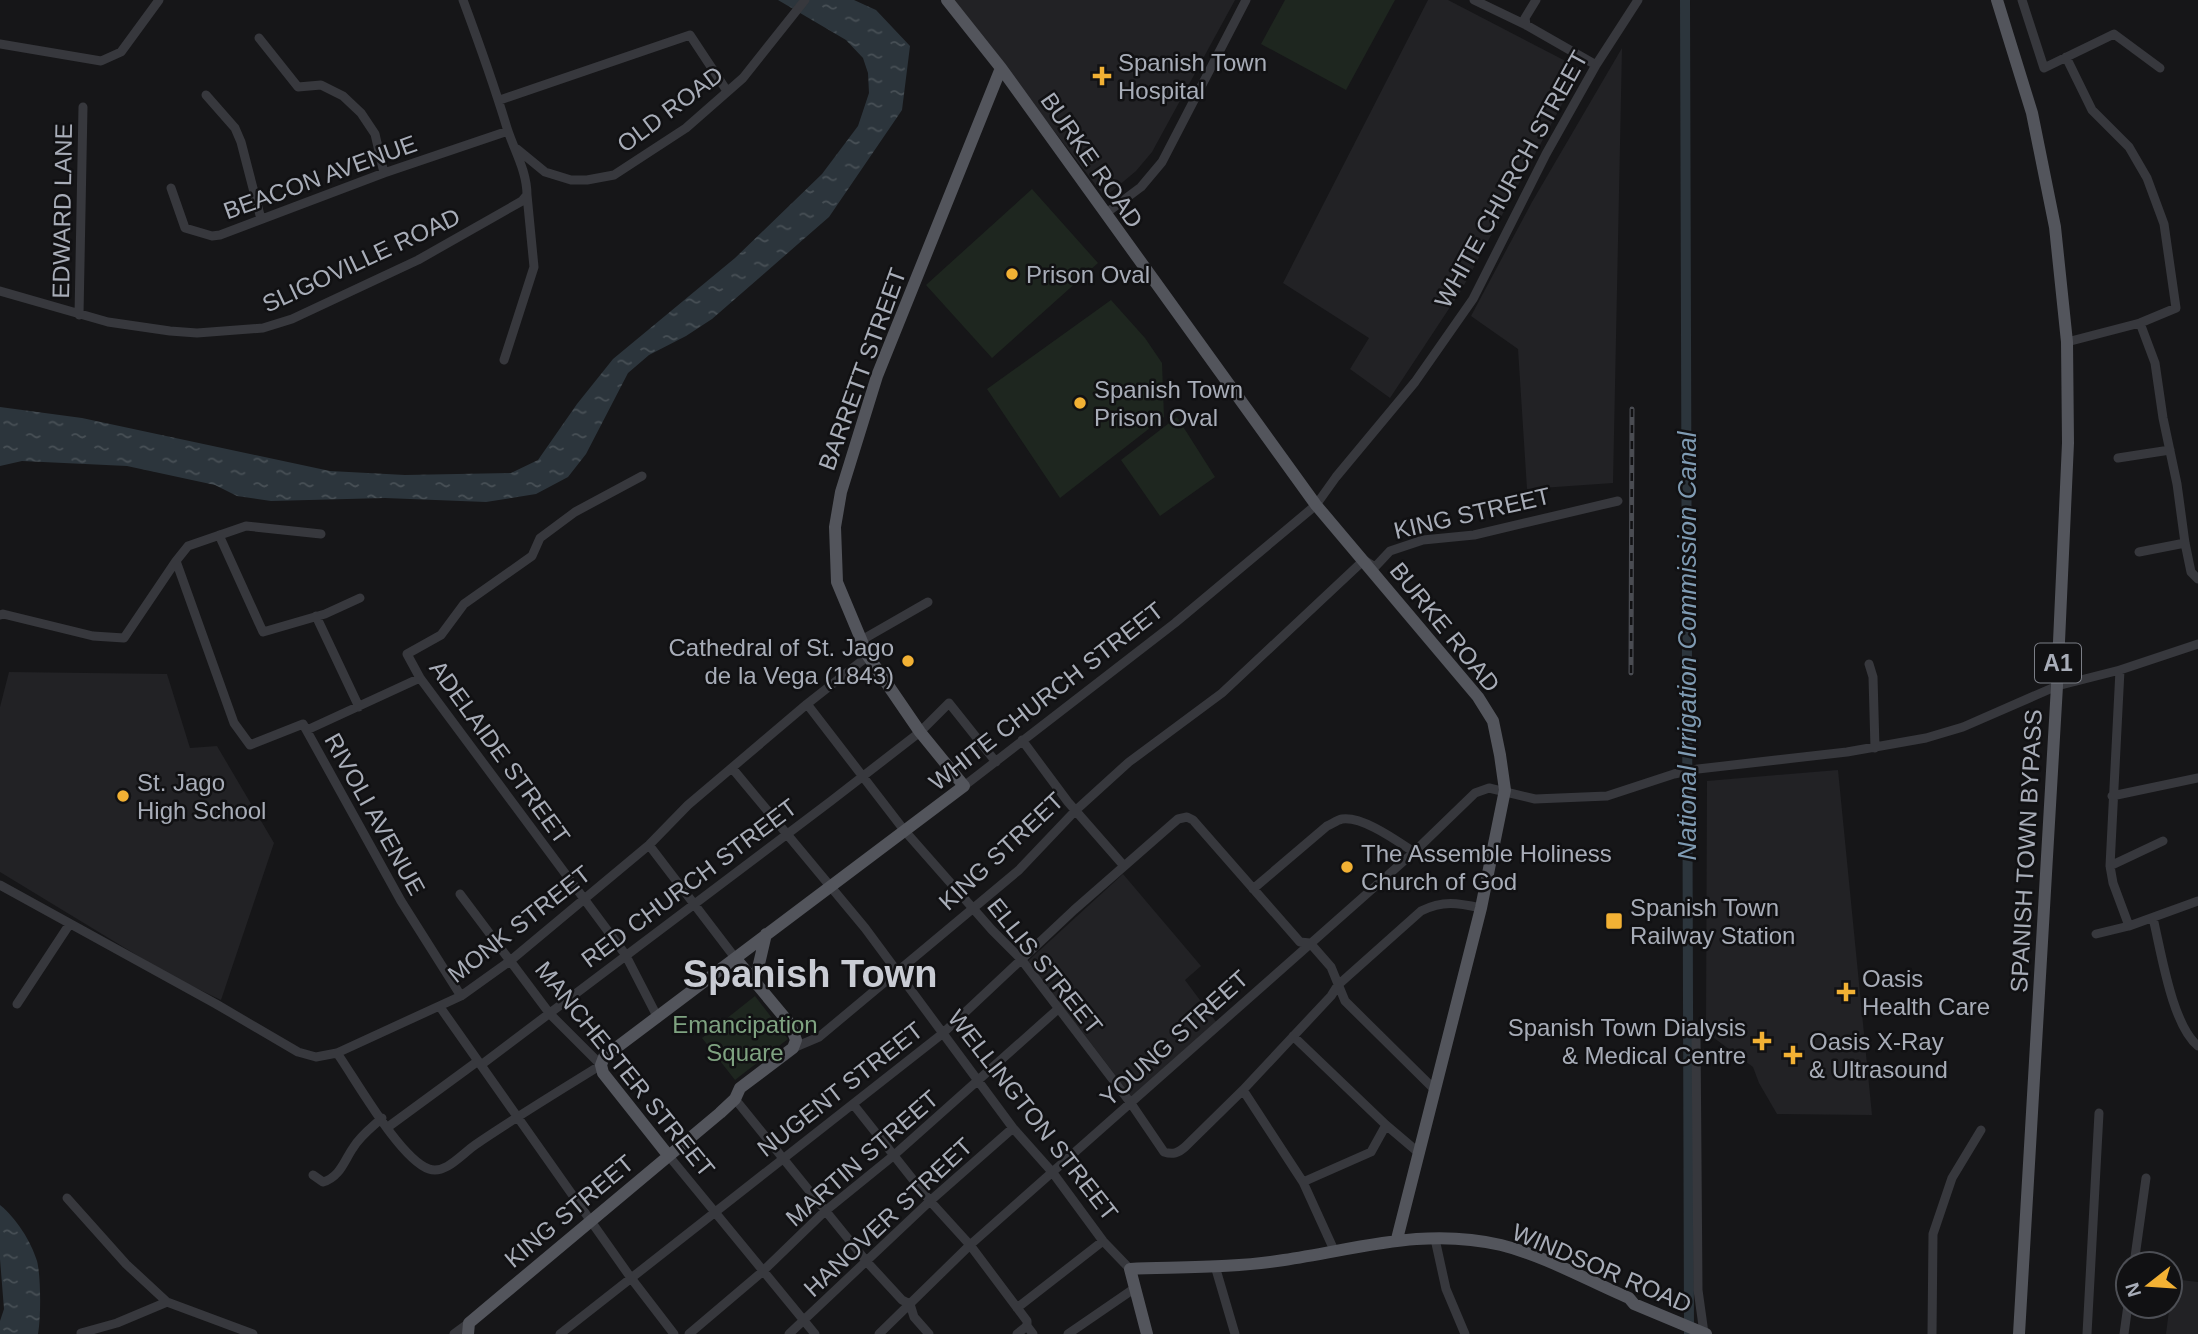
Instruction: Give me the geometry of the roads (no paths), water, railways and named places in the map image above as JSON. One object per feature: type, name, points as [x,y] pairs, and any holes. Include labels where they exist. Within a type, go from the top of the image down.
[{"type":"main road","name":"BURKE ROAD","points":[[947,0],[1001,68],[1316,505],[1478,697],[1493,721],[1505,790],[1481,908],[1398,1239]]},
{"type":"main road","name":"SPANISH TOWN BYPASS","points":[[1997,0],[2032,113],[2055,227],[2067,342],[2068,443],[2057,686],[2019,1334]]},
{"type":"main road","name":"BARRETT STREET","points":[[964,786],[920,732],[860,640],[843,599],[836,573],[835,527],[841,492],[877,376],[1001,68]]},
{"type":"main road","name":"WHITE CHURCH STREET","points":[[601,1065],[604,1058],[964,786]]},
{"type":"main road","points":[[755,981],[766,934]]},
{"type":"main road","points":[[736,959],[790,1024],[796,1040],[793,1048]]},
{"type":"main road","name":"KING STREET","points":[[468,1328],[590,1220],[735,1099],[740,1088],[793,1048]]},
{"type":"main road","name":"MANCHESTER STREET","points":[[601,1065],[603,1073],[668,1155]]},
{"type":"main road","name":"WINDSOR ROAD","points":[[1130,1269],[1283,1261],[1398,1239],[1468,1240],[1502,1245],[1544,1260],[1629,1298],[1634,1304],[1702,1333]]},
{"type":"main road","name":"WELLINGTON STREET","points":[[1130,1269],[1147,1334]]},
{"type":"street","points":[[0,44],[102,61],[121,52],[159,0]]},
{"type":"street","points":[[463,0],[516,148],[530,208],[534,267],[504,360]]},
{"type":"street","name":"OLD ROAD","points":[[516,148],[545,172],[571,180],[614,175],[686,128],[743,78],[806,0]]},
{"type":"street","points":[[1105,214],[1141,187],[1162,162],[1246,0]]},
{"type":"street","points":[[1474,0],[1526,25],[1596,65]]},
{"type":"street","points":[[1526,25],[1525,18],[1536,0]]},
{"type":"street","name":"WHITE CHURCH STREET","points":[[964,786],[1175,623],[1316,505],[1415,382],[1473,299],[1535,173],[1596,65],[1638,0]]},
{"type":"street","points":[[2022,0],[2044,68],[2114,34],[2160,68]]},
{"type":"street","points":[[500,100],[690,35],[727,91]]},
{"type":"street","points":[[259,38],[298,87],[321,85],[343,96],[361,113],[375,134],[384,173]]},
{"type":"street","points":[[2066,57],[2092,110],[2130,147],[2147,178],[2164,224],[2176,308],[2140,323],[2067,342]]},
{"type":"street","points":[[206,95],[235,128],[261,219]]},
{"type":"street","name":"EDWARD LANE","points":[[79,314],[83,107]]},
{"type":"street","name":"BEACON AVENUE","points":[[171,188],[184,228],[212,236],[220,235],[384,173],[508,131]]},
{"type":"street","name":"SLIGOVILLE ROAD","points":[[0,290],[108,322],[170,331],[197,333],[263,328],[292,318],[418,260],[522,201],[527,195]]},
{"type":"street","points":[[2140,323],[2155,363],[2185,543],[2191,572],[2198,579]]},
{"type":"street","points":[[2118,458],[2170,450]]},
{"type":"street","name":"ADELAIDE STREET","points":[[642,476],[575,512],[540,538],[531,556],[464,604],[441,635],[407,654],[420,678],[625,954],[658,1018]]},
{"type":"street","name":"KING STREET","points":[[793,1048],[819,1037],[1019,870],[1075,811],[1129,762],[1222,693],[1364,561],[1375,567],[1390,551],[1423,540],[1474,535],[1618,501]]},
{"type":"street","points":[[0,615],[93,636],[124,638],[188,546],[246,526],[321,534]]},
{"type":"street","points":[[219,535],[263,632],[360,598]]},
{"type":"street","points":[[2138,552],[2185,543]]},
{"type":"street","name":"RIVOLI AVENUE","points":[[176,561],[234,723],[250,745],[303,724],[401,901],[461,996]]},
{"type":"street","points":[[860,640],[928,602]]},
{"type":"street","points":[[316,615],[359,707]]},
{"type":"street","points":[[1505,790],[1535,799],[1607,796],[1698,769],[1875,748],[1926,738],[1963,727],[2057,686],[2120,670],[2198,644]]},
{"type":"street","name":"MONK STREET","points":[[0,885],[298,1052],[316,1057],[337,1053],[461,996],[510,961],[649,845],[688,805],[868,656]]},
{"type":"street","points":[[1869,664],[1873,677],[1875,748]]},
{"type":"street","points":[[2120,670],[2110,866],[2113,884],[2129,926]]},
{"type":"street","points":[[307,730],[420,678]]},
{"type":"street","name":"RED CHURCH STREET","points":[[313,1175],[323,1182],[328,1180],[344,1167],[352,1149],[384,1123],[550,1014],[625,954],[920,732],[949,703],[996,761]]},
{"type":"street","name":"ELLIS STREET","points":[[807,704],[904,830],[1021,959],[1130,1102],[1164,1152],[1171,1154],[1185,1147],[1243,1090]]},
{"type":"street","points":[[1022,740],[1075,811],[1124,866]]},
{"type":"street","name":"WELLINGTON STREET","points":[[732,768],[830,886],[1013,1128],[1053,1173],[1103,1241],[1130,1269]]},
{"type":"street","points":[[2112,796],[2198,778]]},
{"type":"street","name":"YOUNG STREET","points":[[879,1334],[970,1245],[1414,852],[1475,793],[1489,788],[1505,790]]},
{"type":"street","name":"NUGENT STREET","points":[[560,1334],[942,1034],[1178,818],[1187,817],[1193,820],[1300,942],[1310,943],[1331,967],[1345,1000],[1435,1090]]},
{"type":"street","points":[[1253,889],[1327,826],[1341,819],[1352,819],[1368,825],[1414,852]]},
{"type":"street","points":[[2110,866],[2163,841]]},
{"type":"street","points":[[649,845],[736,959]]},
{"type":"street","name":"MANCHESTER STREET","points":[[460,894],[550,1014],[601,1065]]},
{"type":"street","points":[[2096,934],[2129,926],[2198,901]]},
{"type":"street","points":[[1334,1251],[1303,1182],[1243,1090],[1331,996],[1338,985],[1421,911],[1434,904],[1455,902],[1481,908]]},
{"type":"street","points":[[2153,918],[2179,1019],[2189,1038],[2198,1046]]},
{"type":"street","points":[[17,1004],[69,925]]},
{"type":"street","points":[[440,1007],[631,1278],[674,1334]]},
{"type":"street","name":"MARTIN STREET","points":[[689,1334],[762,1272],[824,1212],[893,1156],[1058,1009]]},
{"type":"street","points":[[1696,1032],[1698,1290],[1702,1333]]},
{"type":"street","points":[[1293,1036],[1419,1153]]},
{"type":"street","name":"WHITE CHURCH STREET","points":[[337,1053],[397,1142],[414,1160],[437,1171],[601,1065]]},
{"type":"street","points":[[735,1099],[824,1212],[902,1300],[910,1304],[914,1317],[929,1334]]},
{"type":"street","points":[[853,1104],[930,1201],[970,1245],[1027,1321],[1030,1330],[1017,1334]]},
{"type":"street","points":[[2087,1334],[2099,1113]]},
{"type":"street","points":[[1303,1182],[1371,1152],[1386,1125]]},
{"type":"street","name":"HANOVER STREET","points":[[789,1334],[930,1201],[1013,1128]]},
{"type":"street","points":[[1932,1334],[1933,1234],[1952,1178],[1981,1130]]},
{"type":"street","name":"MANCHESTER STREET","points":[[668,1155],[815,1334]]},
{"type":"street","points":[[2136,1250],[2146,1178]]},
{"type":"street","points":[[67,1198],[126,1264],[167,1302],[253,1334]]},
{"type":"street","points":[[1435,1239],[1446,1289],[1465,1334]]},
{"type":"street","points":[[1017,1308],[1103,1241]]},
{"type":"street","points":[[1215,1266],[1235,1334]]},
{"type":"street","points":[[1068,1334],[1135,1288]]},
{"type":"street","points":[[81,1334],[117,1323],[167,1302]]},
{"type":"street","points":[[117,1323],[118,1334]]},
{"type":"street","name":"KING STREET","points":[[454,1334],[468,1328]]},
{"type":"water","points":[[778,0],[854,0],[876,10],[910,46],[902,110],[829,217],[712,319],[649,355],[628,373],[586,454],[568,477],[536,494],[486,502],[385,498],[271,501],[237,496],[215,485],[127,466],[22,461],[0,466],[0,407],[82,418],[330,471],[405,475],[511,473],[538,460],[613,359],[735,258],[822,174],[858,126],[869,93],[868,73],[863,58],[846,40]]},
{"type":"water","points":[[0,1205],[22,1230],[37,1261],[40,1298],[38,1334],[0,1334],[4,1309]]},
{"type":"waterway","name":"National Irrigation Commission Canal","points":[[1685,0],[1689,1334]]},
{"type":"railway","points":[[1631,673],[1632,409]]},
{"type":"place","name":"Spanish Town Hospital","points":[[1102,76]]},
{"type":"place","name":"Prison Oval","points":[[1012,274]]},
{"type":"place","name":"Spanish Town Prison Oval","points":[[1080,403]]},
{"type":"place","name":"Cathedral of St. Jago de la Vega (1843)","points":[[908,661]]},
{"type":"place","name":"St. Jago High School","points":[[123,796]]},
{"type":"place","name":"The Assemble Holiness Church of God","points":[[1347,867]]},
{"type":"place","name":"Spanish Town Railway Station","points":[[1614,921]]},
{"type":"place","name":"Oasis Health Care","points":[[1846,992]]},
{"type":"place","name":"Spanish Town Dialysis & Medical Centre","points":[[1762,1041]]},
{"type":"place","name":"Oasis X-Ray & Ultrasound","points":[[1793,1055]]},
{"type":"district","name":"Spanish Town","points":[[810,974]]},
{"type":"park label","name":"Emancipation Square","points":[[745,1038]]}]
